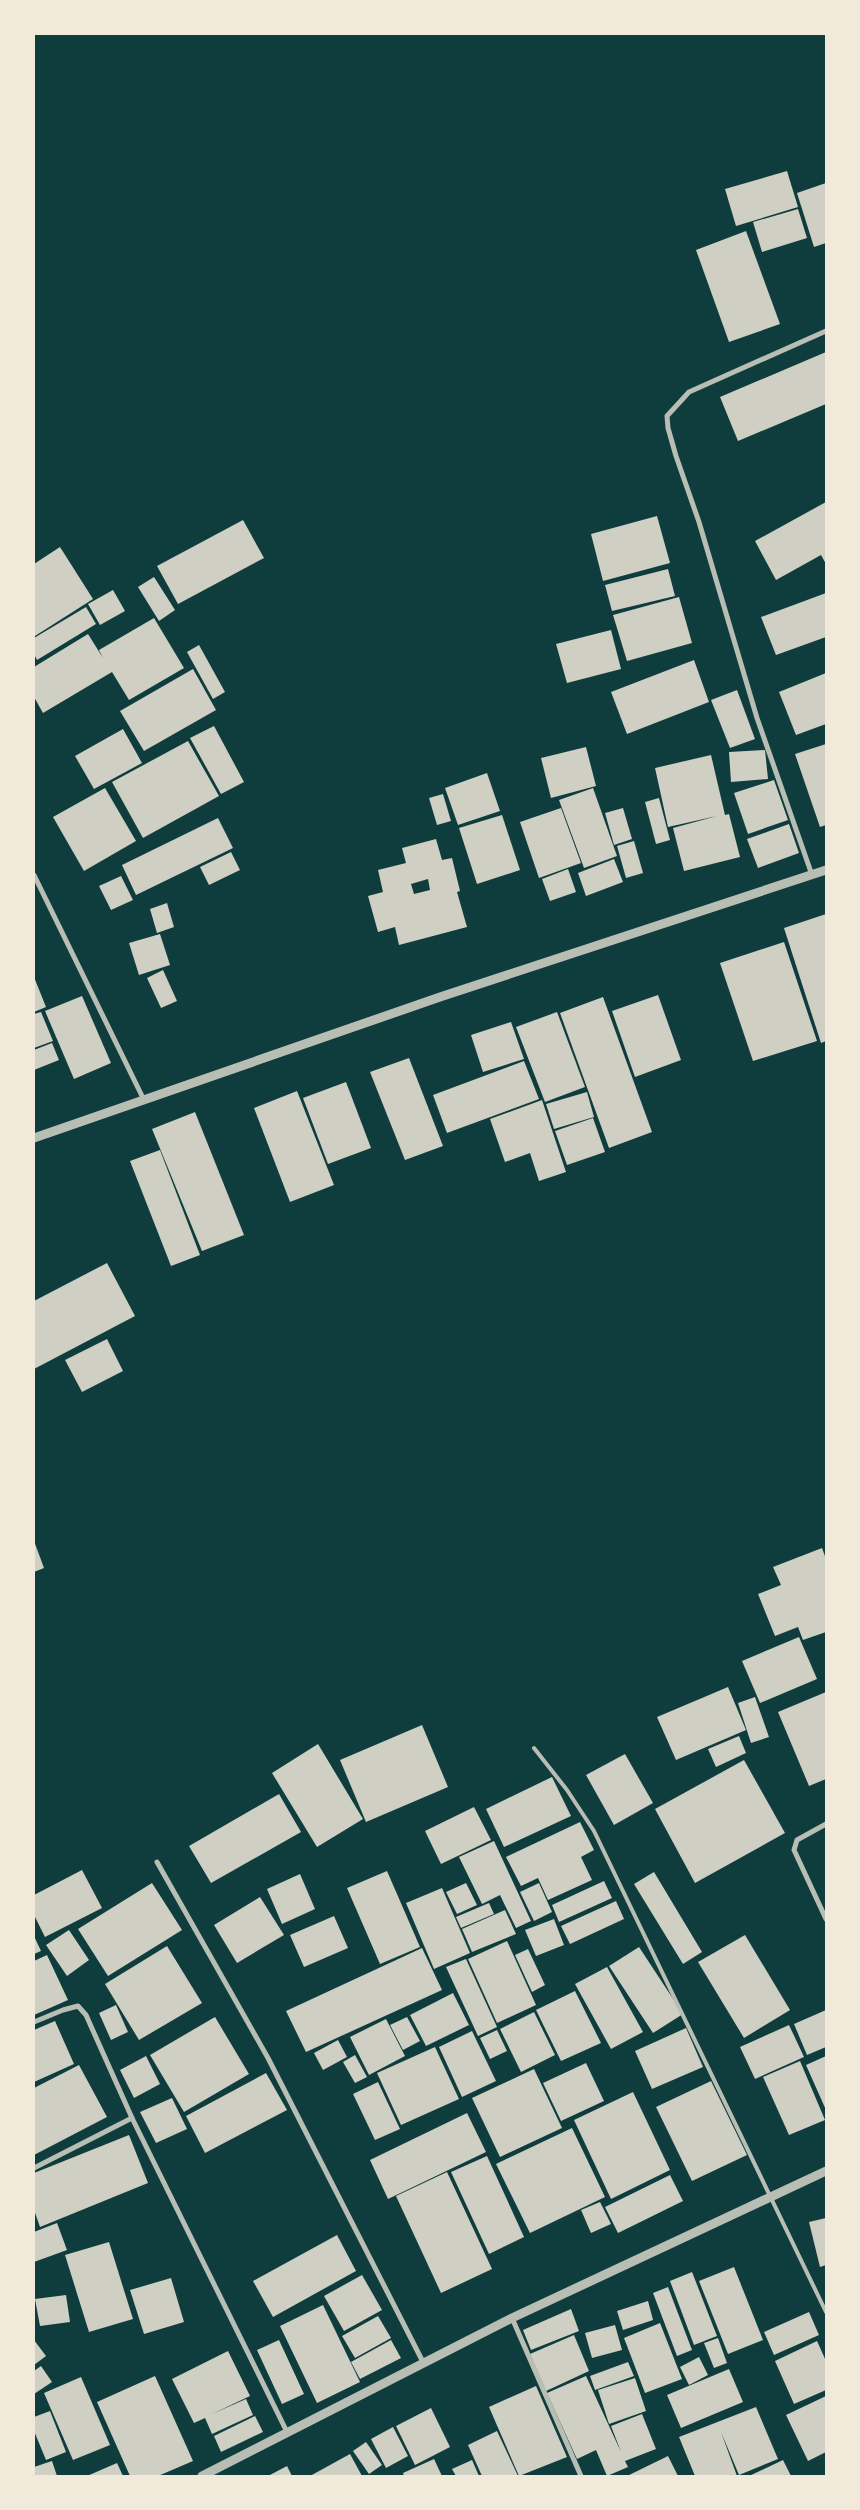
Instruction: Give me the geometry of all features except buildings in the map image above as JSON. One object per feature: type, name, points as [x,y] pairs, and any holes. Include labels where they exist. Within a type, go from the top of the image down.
[{"type":"street","points":[[812,875],[757,718],[668,428],[667,416],[689,392],[826,331]]},
{"type":"street","points":[[34,1138],[143,1098],[440,997],[826,870]]},
{"type":"street","points":[[34,875],[143,1098]]},
{"type":"street","points":[[826,1824],[797,1840],[794,1850],[826,1920]]},
{"type":"street","points":[[157,1862],[268,2058],[423,2362]]},
{"type":"street","points":[[34,2022],[78,2006],[86,2015],[132,2118],[286,2432]]},
{"type":"street","points":[[34,2168],[132,2118]]},
{"type":"street","points":[[202,2476],[512,2318],[826,2170]]},
{"type":"street","points":[[512,2318],[581,2476]]},
{"type":"lane","points":[[534,1748],[567,1790],[594,1831],[772,2196],[826,2312]]}]
